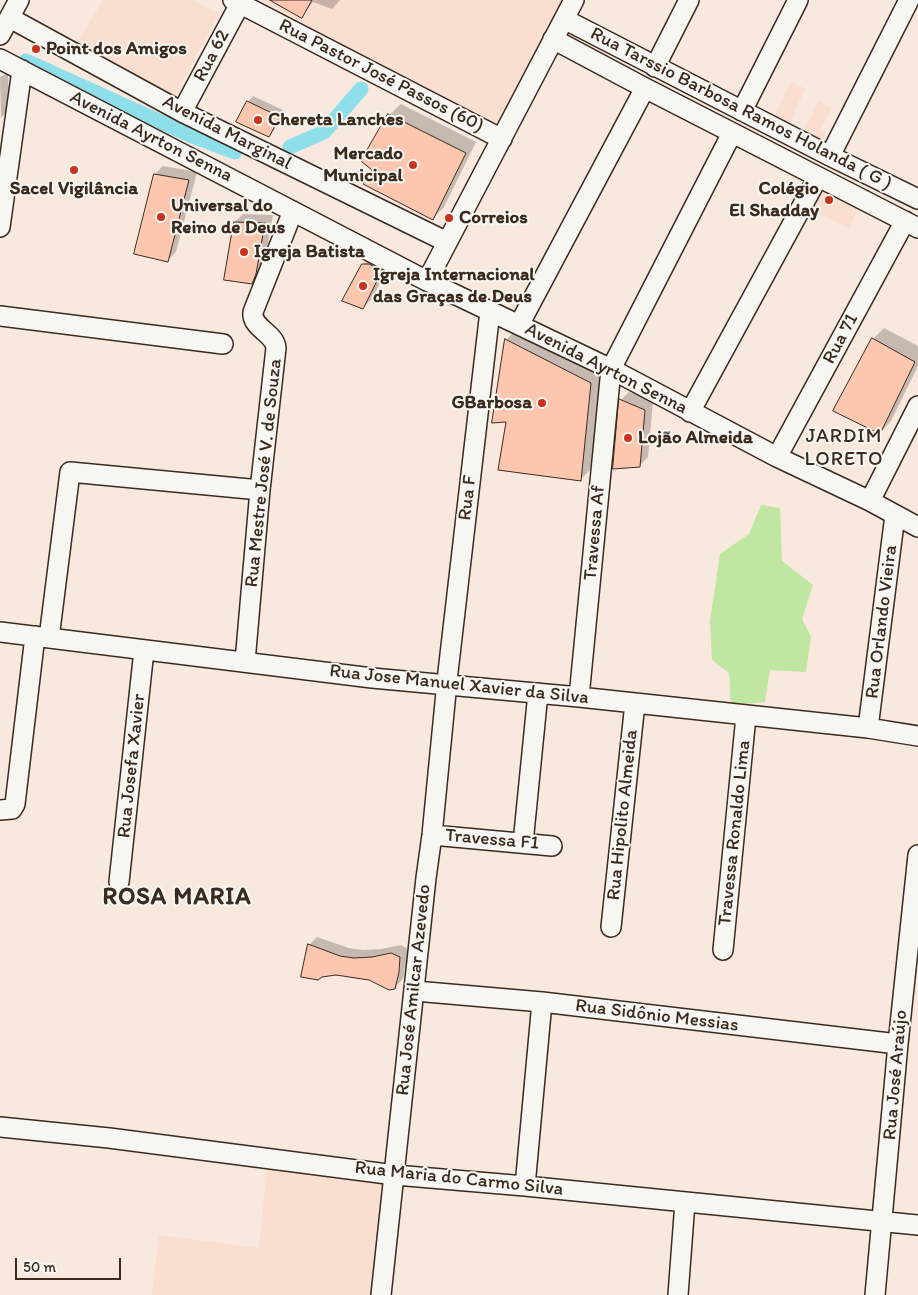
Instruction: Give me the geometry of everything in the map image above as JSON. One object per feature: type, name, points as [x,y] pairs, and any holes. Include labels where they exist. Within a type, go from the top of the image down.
[{"type":"street","points":[[0,35],[19,0]]},
{"type":"street","points":[[427,281],[574,0]]},
{"type":"street","points":[[655,67],[689,0]]},
{"type":"street","points":[[742,111],[798,0]]},
{"type":"street","points":[[830,156],[909,0]]},
{"type":"street","name":"Rua 62","points":[[182,112],[238,1]]},
{"type":"street","name":"Rua Pastor José Passos (60)","points":[[238,1],[502,138]]},
{"type":"street","name":"Avenida Marginal","points":[[10,18],[182,112],[447,242]]},
{"type":"street","name":"Rua Tarssio Barbosa Ramos Holanda ( G )","points":[[564,19],[870,176],[917,195]]},
{"type":"street","name":"Rua Tarssio Barbosa Ramos Holanda ( G )","points":[[553,39],[911,225]]},
{"type":"street","name":"Avenida Ayrton Senna","points":[[0,59],[427,281],[611,370],[777,457],[870,501],[918,527]]},
{"type":"street","points":[[0,226],[22,70]]},
{"type":"street","points":[[519,324],[645,88]]},
{"type":"street","points":[[611,370],[732,133]]},
{"type":"street","points":[[860,198],[870,176]]},
{"type":"street","points":[[690,412],[818,177]]},
{"type":"street","name":"Rua Mestre José V. de Souza","points":[[245,662],[260,490],[276,348],[275,341],[255,321],[253,312],[293,211]]},
{"type":"street","name":"Rua 71","points":[[777,457],[911,225]]},
{"type":"street","name":"Rua F","points":[[446,686],[490,311]]},
{"type":"street","points":[[0,316],[223,344]]},
{"type":"street","name":"Travessa Af","points":[[579,697],[611,370]]},
{"type":"street","points":[[870,501],[918,406]]},
{"type":"street","points":[[0,810],[12,810],[15,804],[71,471],[260,490]]},
{"type":"street","name":"Rua Orlando Vieira","points":[[868,728],[895,515]]},
{"type":"street","name":"Rua Jose Manuel Xavier da Silva","points":[[0,632],[372,678],[579,697],[868,728],[918,736]]},
{"type":"street","name":"Rua Josefa Xavier","points":[[119,882],[144,650]]},
{"type":"street","name":"Rua José Amilcar Azevedo","points":[[381,1295],[432,835],[446,686]]},
{"type":"street","points":[[523,843],[538,693]]},
{"type":"street","name":"Rua Hipolito Almeida","points":[[611,927],[635,704]]},
{"type":"street","name":"Travessa Ronaldo Lima","points":[[723,950],[746,716]]},
{"type":"street","name":"Travessa F1","points":[[432,835],[552,846]]},
{"type":"street","name":"Rua José Araújo","points":[[875,1295],[898,1044],[914,924],[918,855]]},
{"type":"street","name":"Rua Sidônio Messias","points":[[415,991],[542,1002],[898,1044]]},
{"type":"street","points":[[525,1186],[542,1002]]},
{"type":"street","name":"Rua Maria do Carmo Silva","points":[[0,1127],[109,1138],[394,1174],[918,1225]]},
{"type":"street","points":[[678,1295],[685,1202]]},
{"type":"shaded area","points":[[103,0],[193,0],[219,14],[175,96],[76,45]]},
{"type":"shaded area","points":[[261,0],[563,0],[499,130]]},
{"type":"shaded area","name":"Colégio El Shadday","points":[[791,81],[805,89],[789,124],[774,118]]},
{"type":"shaded area","name":"Colégio El Shadday","points":[[819,101],[832,108],[821,129],[826,132],[822,140],[804,131]]},
{"type":"shaded area","name":"Colégio El Shadday","points":[[822,191],[858,210],[849,228],[812,210]]},
{"type":"shaded area","points":[[268,1161],[384,1174],[372,1295],[152,1295],[159,1235],[259,1248]]},
{"type":"green space","points":[[761,505],[780,508],[782,561],[813,585],[802,619],[811,636],[806,672],[770,670],[765,702],[731,705],[729,673],[712,660],[710,621],[720,554],[749,534]]},
{"type":"building","points":[[270,0],[312,0],[302,18]]},
{"type":"building","name":"Chereta Lanches","points":[[247,101],[280,117],[269,137],[236,122]]},
{"type":"building","name":"Mercado Municipal","points":[[388,114],[466,153],[433,220],[363,184],[372,170],[361,161]]},
{"type":"building","name":"Universal do Reino de Deus","points":[[154,174],[189,180],[168,262],[134,254]]},
{"type":"building","name":"Igreja Batista","points":[[234,222],[265,223],[256,274],[252,284],[224,280]]},
{"type":"building","name":"Igreja Internacional das Graças de Deus","points":[[362,264],[369,264],[382,271],[363,309],[342,301]]},
{"type":"building","points":[[872,338],[915,362],[880,434],[833,411]]},
{"type":"building","name":"GBarbosa","points":[[505,339],[591,383],[581,481],[498,470],[506,422],[492,423]]},
{"type":"building","name":"Lojão Almeida","points":[[619,399],[645,410],[640,467],[613,469]]},
{"type":"building","points":[[308,944],[340,956],[354,958],[391,953],[400,957],[395,989],[389,990],[369,980],[336,975],[322,977],[318,980],[301,977]]},
{"type":"waterway","points":[[26,61],[192,136],[235,152]]},
{"type":"waterway","points":[[290,147],[324,132],[361,89]]},
{"type":"place","name":"Point dos Amigos","points":[[36,49]]},
{"type":"place","name":"Chereta Lanches","points":[[258,120]]},
{"type":"place","name":"Mercado Municipal","points":[[413,165]]},
{"type":"place","name":"Sacel Vigilância","points":[[74,170]]},
{"type":"place","name":"Colégio El Shadday","points":[[829,200]]},
{"type":"place","name":"Universal do Reino de Deus","points":[[161,217]]},
{"type":"place","name":"Correios","points":[[449,218]]},
{"type":"place","name":"Igreja Batista","points":[[244,252]]},
{"type":"place","name":"Igreja Internacional das Graças de Deus","points":[[363,286]]},
{"type":"place","name":"GBarbosa","points":[[542,403]]},
{"type":"place","name":"Lojão Almeida","points":[[628,438]]},
{"type":"district","name":"JARDIM LORETO","points":[[844,448]]},
{"type":"district","name":"ROSA MARIA","points":[[177,898]]}]
